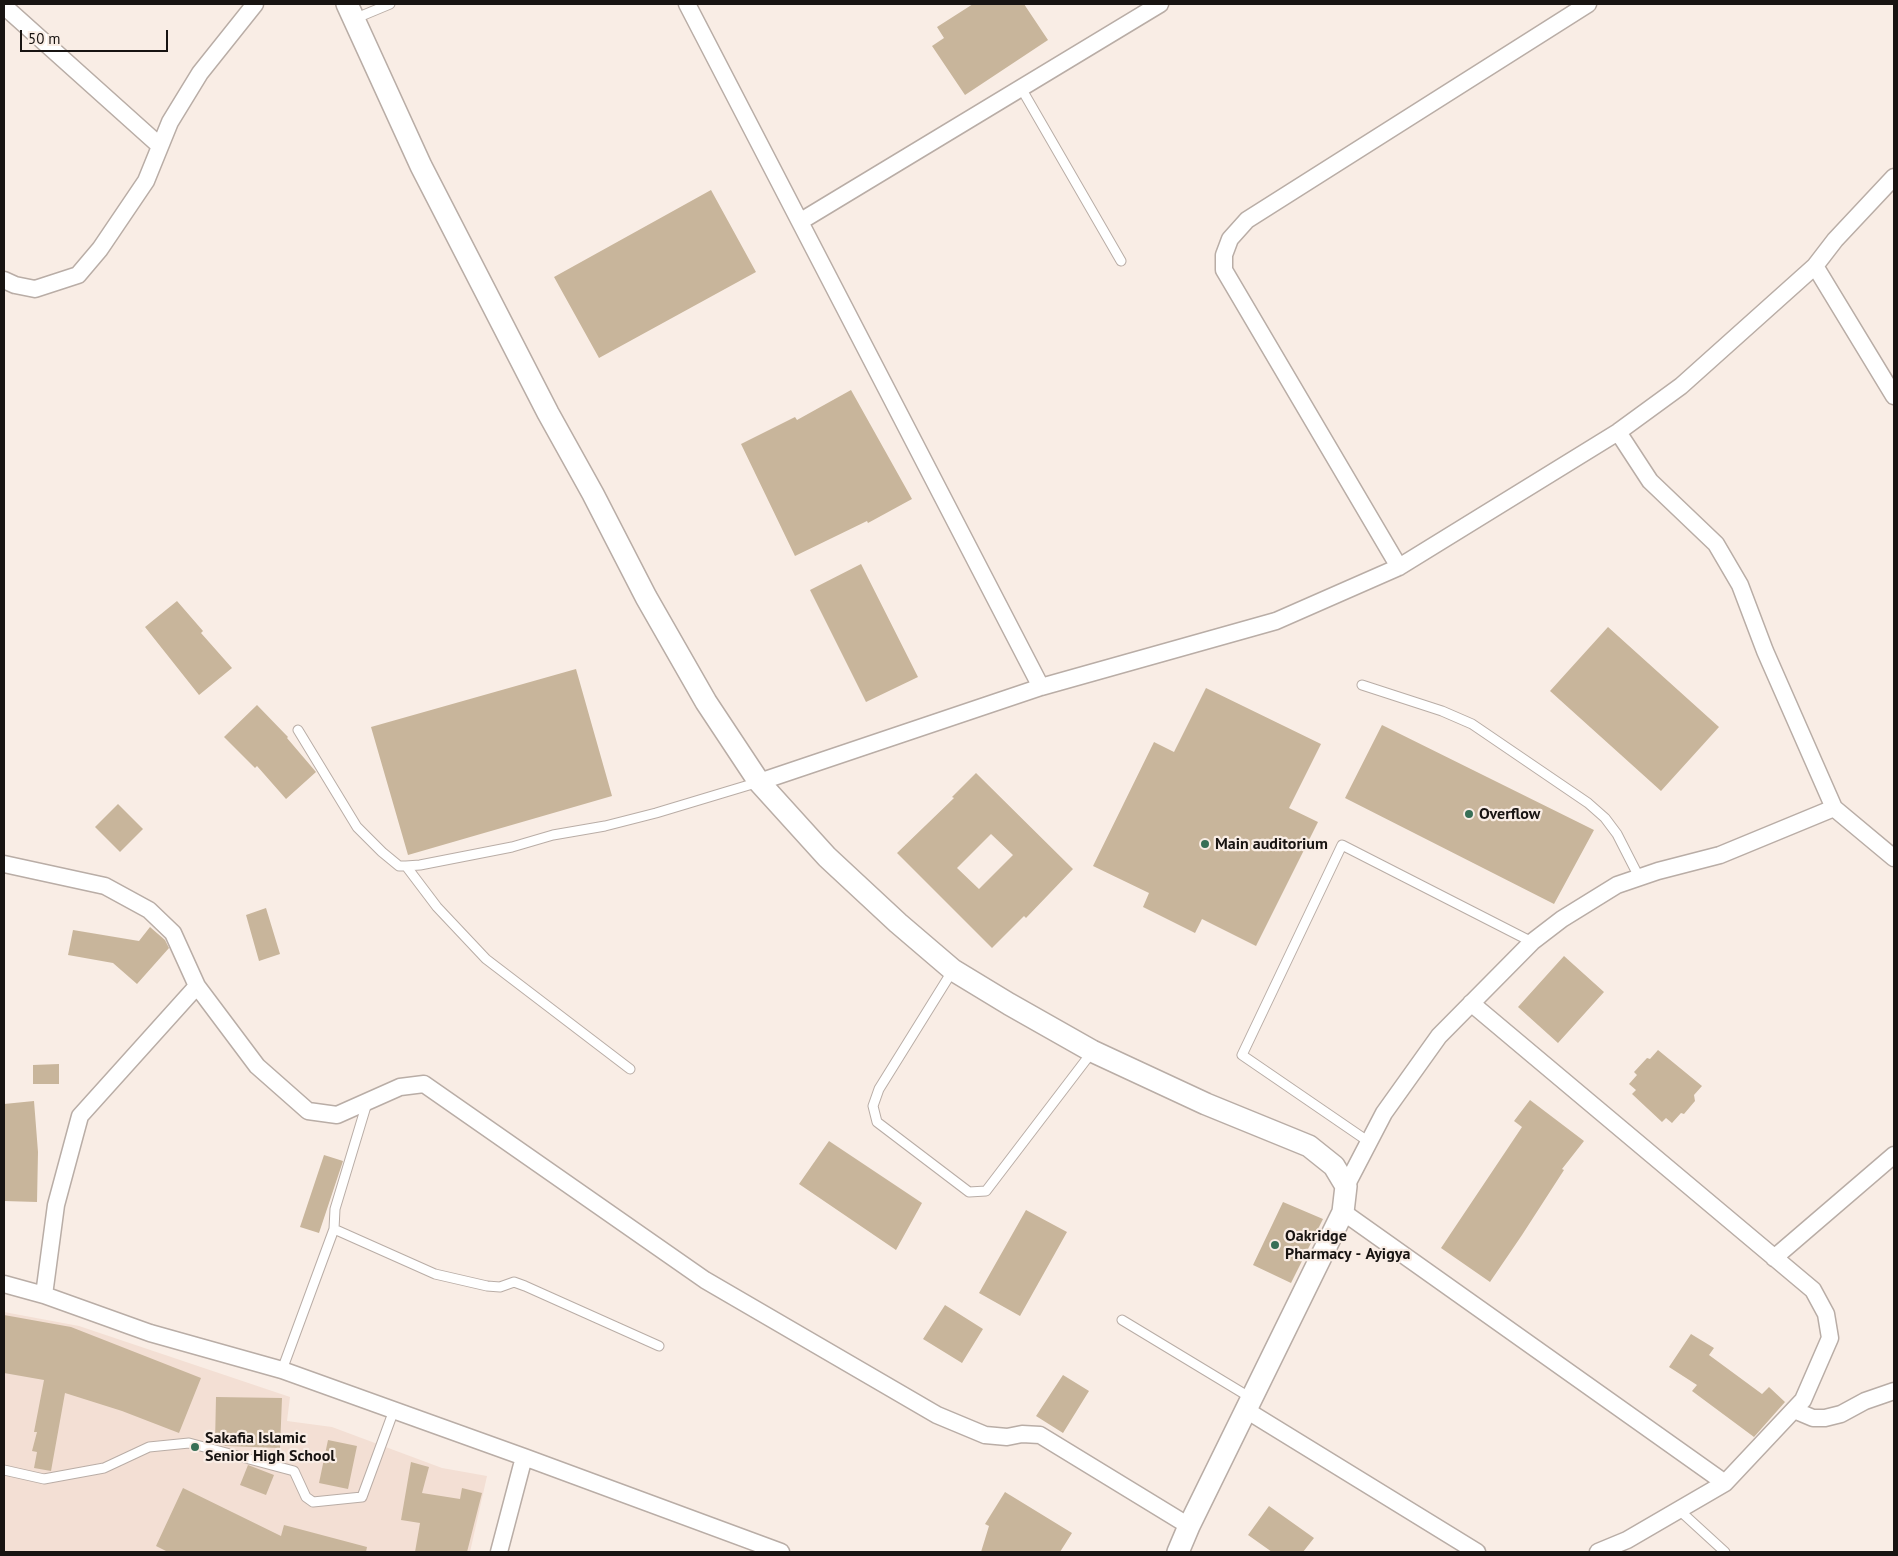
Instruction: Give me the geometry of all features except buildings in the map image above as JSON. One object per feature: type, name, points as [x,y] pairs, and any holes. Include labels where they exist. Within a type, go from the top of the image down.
[{"type":"street","points":[[4,280],[15,285],[35,289],[78,274],[100,249],[146,182],[170,122],[200,73],[256,4]]},
{"type":"street","points":[[688,4],[1040,687]]},
{"type":"street","points":[[801,221],[1160,4]]},
{"type":"street","points":[[1398,567],[1224,270],[1224,255],[1230,239],[1247,220],[1588,4]]},
{"type":"street","points":[[4,6],[160,146]]},
{"type":"street","points":[[350,12],[421,166],[548,413],[593,494],[646,597],[706,702],[759,782],[827,857],[898,923],[953,970],[1092,1051],[1206,1104],[1308,1146],[1334,1166],[1346,1186]]},
{"type":"street","points":[[759,782],[1040,687],[1276,621],[1398,567],[1618,432],[1681,386],[1815,266],[1835,240],[1894,177]]},
{"type":"street","points":[[1815,266],[1894,396]]},
{"type":"street","points":[[1618,432],[1650,481],[1716,544],[1740,585],[1765,651],[1834,808],[1894,858]]},
{"type":"street","points":[[1178,1552],[1248,1404],[1343,1212],[1346,1186],[1384,1113],[1439,1036],[1532,942],[1562,919],[1617,885],[1720,855],[1834,808]]},
{"type":"street","points":[[4,864],[105,886],[149,910],[173,933],[197,986],[257,1066],[308,1111],[337,1115],[400,1087],[424,1084],[705,1280],[937,1415],[985,1435],[1007,1437],[1022,1434],[1040,1435],[1189,1526]]},
{"type":"street","points":[[44,1295],[56,1205],[80,1116],[197,986]]},
{"type":"street","points":[[1471,1003],[1813,1290],[1826,1314],[1830,1338],[1803,1400],[1725,1483],[1627,1540],[1598,1552]]},
{"type":"street","points":[[1774,1258],[1894,1156]]},
{"type":"street","points":[[1343,1212],[1725,1483]]},
{"type":"street","points":[[4,1284],[44,1295],[150,1333],[282,1370],[524,1456],[781,1552]]},
{"type":"street","points":[[1794,1410],[1813,1418],[1825,1418],[1841,1414],[1865,1401],[1894,1391]]},
{"type":"street","points":[[1248,1404],[1477,1552]]},
{"type":"street","points":[[499,1552],[524,1456]]},
{"type":"lane","points":[[350,12],[390,4]]},
{"type":"lane","points":[[1021,88],[1121,261]]},
{"type":"lane","points":[[1362,685],[1472,724],[1588,803],[1605,818],[1617,834],[1640,877]]},
{"type":"lane","points":[[298,730],[357,827],[399,866],[420,866],[512,847],[553,835],[605,826],[656,813],[759,782]]},
{"type":"lane","points":[[1369,1142],[1242,1054],[1342,845],[1532,942]]},
{"type":"lane","points":[[406,866],[437,907],[486,959],[630,1069]]},
{"type":"lane","points":[[953,970],[879,1089],[873,1106],[877,1122],[969,1192],[986,1191],[1092,1051]]},
{"type":"lane","points":[[282,1370],[334,1229],[335,1210],[367,1103]]},
{"type":"lane","points":[[334,1229],[435,1274],[487,1286],[500,1287],[514,1282],[659,1346]]},
{"type":"lane","points":[[1122,1320],[1248,1404]]},
{"type":"lane","points":[[4,1470],[44,1479],[104,1468],[149,1448],[189,1443],[294,1471],[306,1497],[313,1502],[362,1497],[394,1410]]},
{"type":"lane","points":[[1678,1509],[1726,1552]]},
{"type":"shaded area","name":"Sakafia Islamic Senior High School","points":[[4,1312],[79,1326],[290,1397],[287,1421],[332,1427],[442,1468],[487,1476],[470,1552],[4,1552]]},
{"type":"place","name":"Overflow","points":[[1469,814]]},
{"type":"place","name":"Main auditorium","points":[[1205,844]]},
{"type":"place","name":"Oakridge Pharmacy - Ayigya","points":[[1275,1245]]},
{"type":"place","name":"Sakafia Islamic Senior High School","points":[[195,1447]]}]
